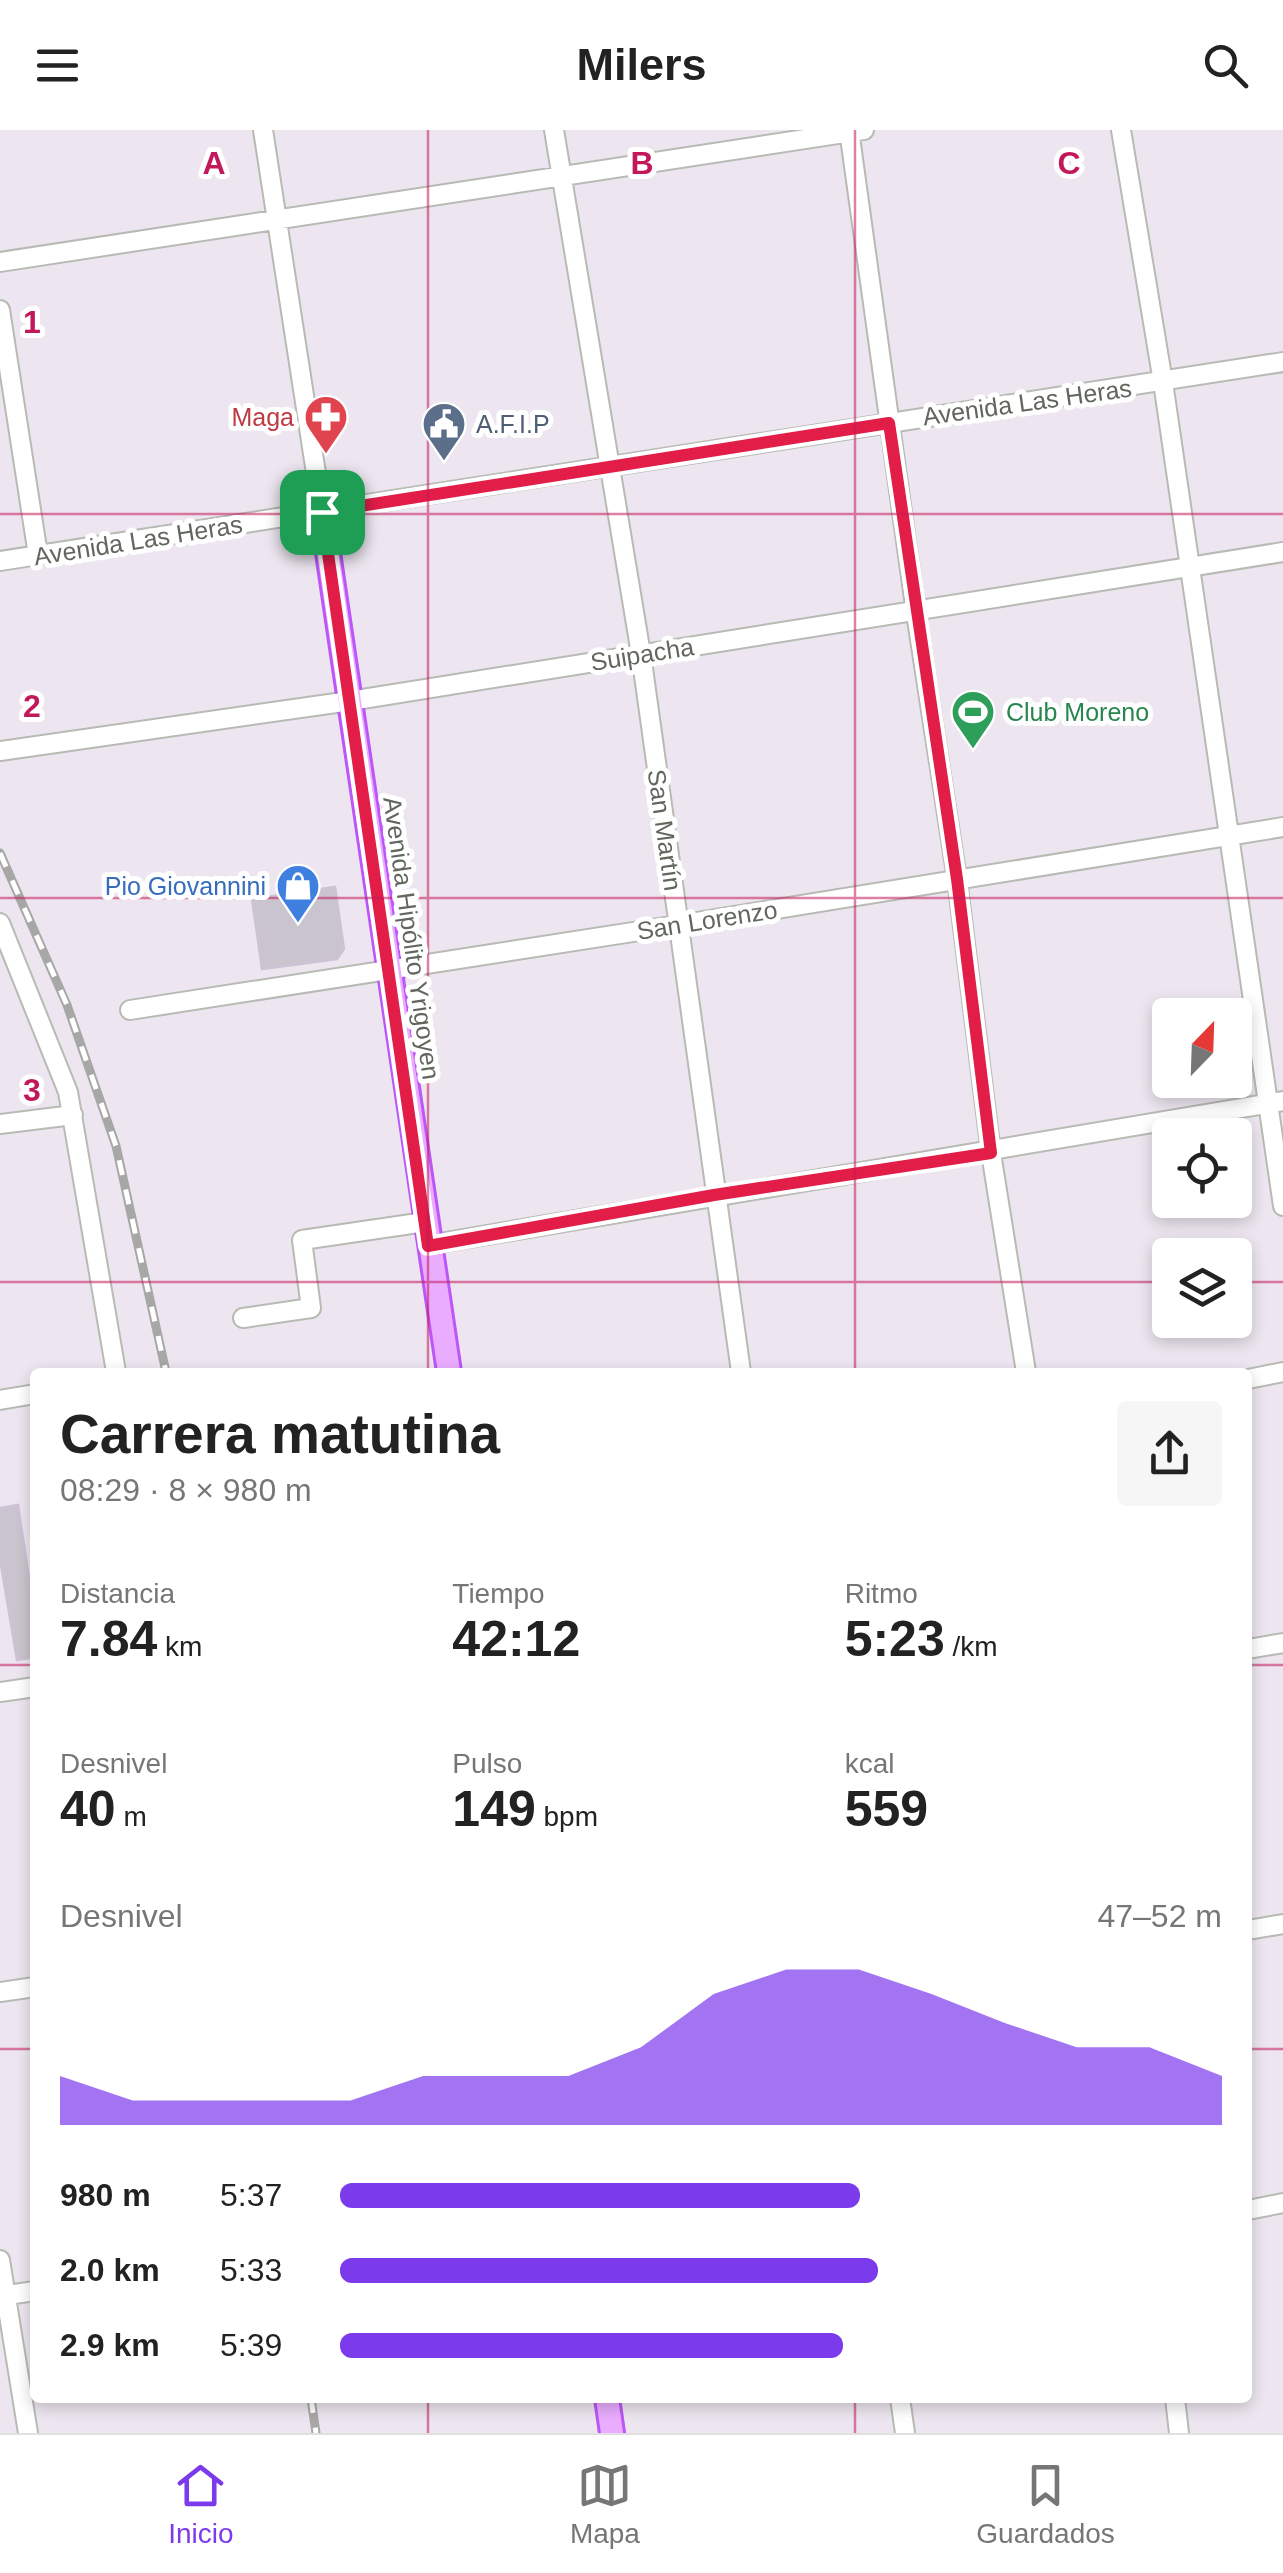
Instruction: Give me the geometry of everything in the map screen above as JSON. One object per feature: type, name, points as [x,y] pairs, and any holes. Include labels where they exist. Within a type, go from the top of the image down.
[{"type":"main road","name":"Avenida Hipólito Yrigoyen","points":[[322,512],[448,1368]]},
{"type":"main road","points":[[608,2403],[612,2433]]},
{"type":"street","points":[[264,130],[322,512]]},
{"type":"street","name":"San Martín","points":[[554,130],[641,654],[740,1368]]},
{"type":"street","points":[[1121,130],[1163,382],[1230,835],[1276,1102],[1283,1206]]},
{"type":"street","points":[[0,262],[854,131],[889,423],[957,879],[991,1153],[1025,1368]]},
{"type":"street","points":[[0,310],[38,555]]},
{"type":"street","name":"Avenida Las Heras","points":[[0,562],[1283,362]]},
{"type":"street","name":"Suipacha","points":[[0,752],[916,613],[1283,552]]},
{"type":"street","name":"San Lorenzo","points":[[130,1010],[678,926],[1283,826]]},
{"type":"street","points":[[0,923],[68,1092],[115,1368]]},
{"type":"street","points":[[242,1318],[311,1308],[302,1240],[427,1234],[714,1195],[991,1153],[1276,1102]]},
{"type":"street","points":[[0,1124],[74,1116]]},
{"type":"street","points":[[1252,1377],[1283,1372]]},
{"type":"street","points":[[0,1400],[30,1395]]},
{"type":"street","points":[[1252,1648],[1283,1643]]},
{"type":"street","points":[[0,1692],[30,1689]]},
{"type":"street","points":[[1252,1929],[1283,1924]]},
{"type":"street","points":[[0,1992],[30,1988]]},
{"type":"street","points":[[1252,2209],[1283,2203]]},
{"type":"street","points":[[0,2260],[2,2296],[28,2433]]},
{"type":"street","points":[[2,2296],[30,2292]]},
{"type":"street","points":[[901,2403],[905,2433]]},
{"type":"street","points":[[1175,2403],[1179,2433]]},
{"type":"building","name":"Pio Giovannini","points":[[335,887],[344,949],[337,959],[262,969],[252,899]]},
{"type":"building","points":[[18,1505],[30,1584],[30,1658],[17,1660],[0,1559],[0,1508]]},
{"type":"railway","points":[[0,853],[67,1005],[116,1146],[165,1368]]},
{"type":"railway","points":[[312,2403],[316,2433]]},
{"type":"place","name":"Maga","points":[[326,455]]},
{"type":"place","name":"A.F.I.P","points":[[444,462]]},
{"type":"place","name":"Club Moreno","points":[[973,750]]},
{"type":"place","name":"Pio Giovannini","points":[[298,924]]},
{"type":"route","points":[[889,423],[957,879],[991,1153],[714,1195],[428,1246],[322,512],[889,423]]}]
